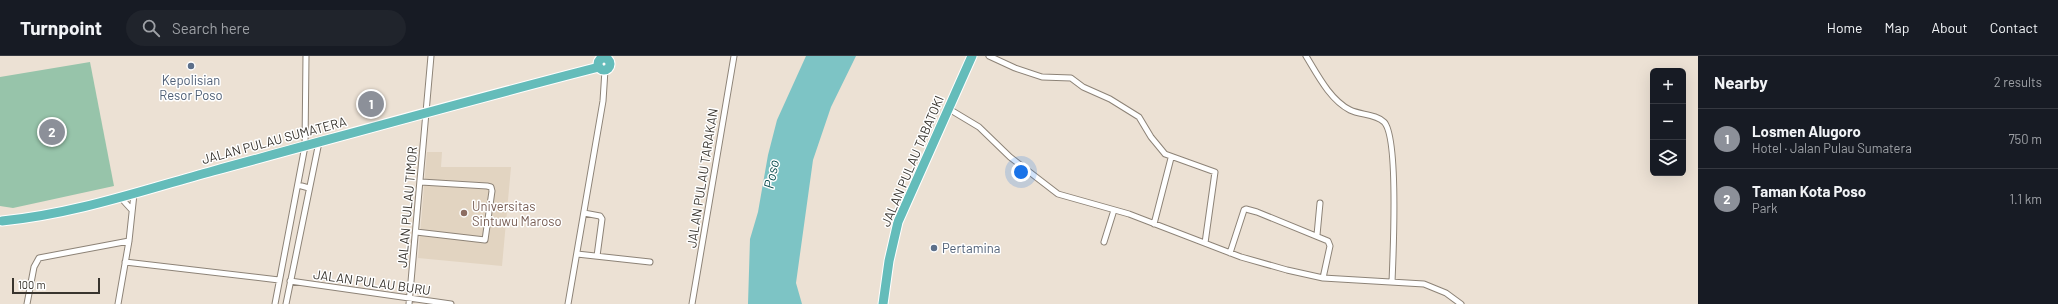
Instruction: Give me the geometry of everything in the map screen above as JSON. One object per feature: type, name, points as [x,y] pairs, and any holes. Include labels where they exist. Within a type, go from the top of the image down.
[{"type":"highway","name":"JALAN PULAU TABATOKI","points":[[883,304],[889,261],[898,222],[972,56]]},
{"type":"highway","points":[[602,68],[600,60],[606,57]]},
{"type":"highway","name":"JALAN PULAU SUMATERA","points":[[1,221],[42,216],[121,198],[428,111],[602,68]]},
{"type":"street","points":[[275,304],[305,146],[306,56]]},
{"type":"street","name":"JALAN PULAU TIMOR","points":[[409,302],[428,111],[431,56]]},
{"type":"street","name":"JALAN PULAU TARAKAN","points":[[692,304],[734,56]]},
{"type":"street","points":[[989,56],[1014,68],[1042,77],[1071,78],[1082,87],[1122,106],[1141,118],[1161,150],[1171,158],[1216,173],[1205,243]]},
{"type":"street","points":[[1306,56],[1325,85],[1342,105],[1380,120],[1388,129],[1391,146],[1394,187],[1392,282]]},
{"type":"street","points":[[568,304],[603,101],[602,68]]},
{"type":"street","points":[[949,109],[979,126],[1010,157],[1035,175],[1053,191],[1154,224],[1230,253],[1287,270],[1323,278],[1431,286],[1446,293],[1461,304]]},
{"type":"street","points":[[286,304],[319,142]]},
{"type":"street","points":[[1154,224],[1171,158]]},
{"type":"street","points":[[416,232],[485,240],[492,191],[491,187],[487,186],[421,182]]},
{"type":"street","points":[[298,185],[309,188]]},
{"type":"street","points":[[118,304],[129,241],[131,209],[134,194]]},
{"type":"street","points":[[121,198],[131,209]]},
{"type":"street","points":[[1317,235],[1320,203]]},
{"type":"street","points":[[1230,253],[1241,217],[1246,209],[1263,214],[1327,240],[1330,244],[1323,278]]},
{"type":"street","points":[[1104,242],[1114,210]]},
{"type":"street","points":[[584,213],[600,216],[602,219],[597,256]]},
{"type":"street","points":[[27,304],[34,267],[39,258],[129,241]]},
{"type":"street","points":[[577,254],[650,262]]},
{"type":"street","points":[[125,262],[279,280]]},
{"type":"street","name":"JALAN PULAU BURU","points":[[290,281],[409,302],[451,304]]},
{"type":"shaded area","name":"Universitas Sintuwu Maroso","points":[[427,152],[442,152],[441,167],[511,167],[502,266],[418,258]]},
{"type":"green space","points":[[90,62],[114,186],[13,208],[0,206],[0,77]]},
{"type":"water","name":"Poso","points":[[806,56],[856,56],[831,107],[813,160],[796,283],[802,304],[748,304],[750,239],[758,212],[768,155],[777,120]]},
{"type":"place","name":"Kepolisian Resor Poso","points":[[191,66]]},
{"type":"place","name":"Losmen Alugoro","points":[[371,104]]},
{"type":"place","name":"Taman Kota Poso","points":[[52,132]]},
{"type":"place","name":"Universitas Sintuwu Maroso","points":[[464,213]]},
{"type":"place","name":"Pertamina","points":[[934,248]]}]
